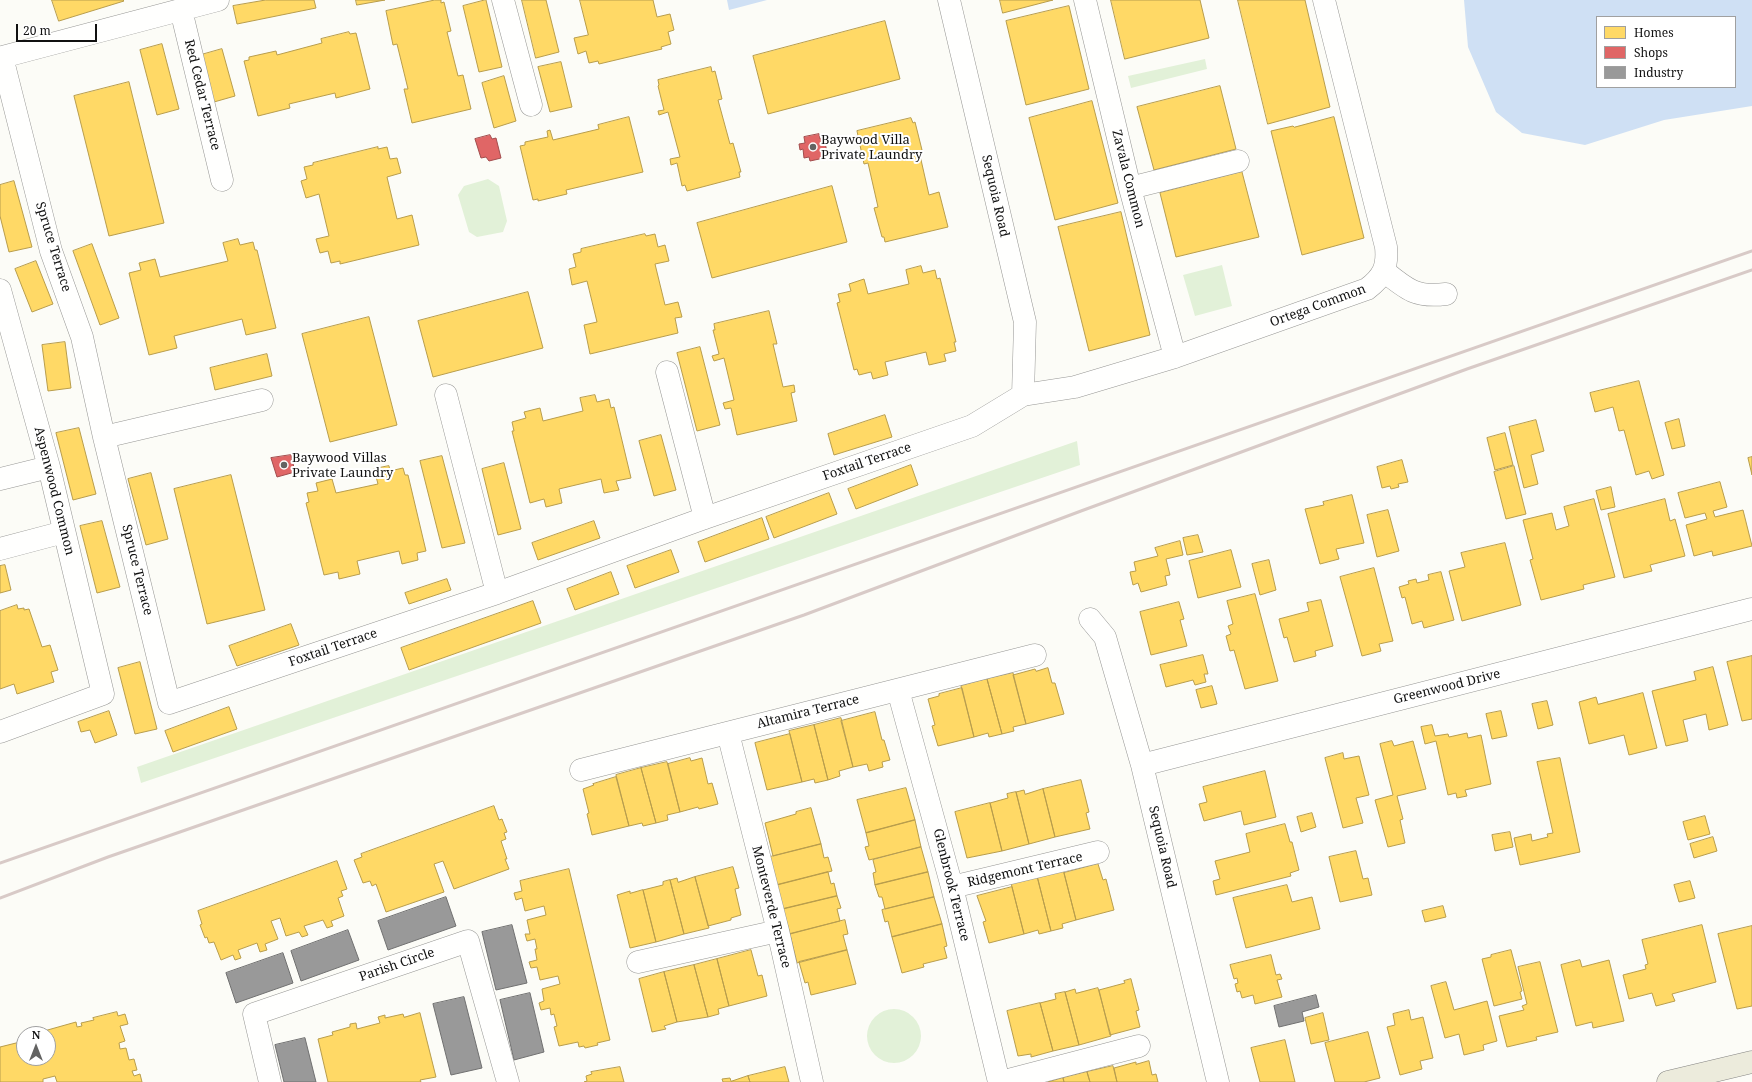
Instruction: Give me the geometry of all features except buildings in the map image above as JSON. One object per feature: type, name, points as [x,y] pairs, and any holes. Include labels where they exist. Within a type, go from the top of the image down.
[{"type":"main road","points":[[1668,1082],[1752,1062]]},
{"type":"street","points":[[181,10],[218,0]]},
{"type":"street","points":[[503,0],[531,105]]},
{"type":"street","name":"Sequoia Road","points":[[949,0],[1025,322],[1023,395]]},
{"type":"street","name":"Zavala Common","points":[[1085,0],[1130,188],[1175,357]]},
{"type":"street","points":[[1324,0],[1386,247],[1387,259],[1384,271],[1404,288],[1416,294],[1432,296],[1446,294]]},
{"type":"street","name":"Spruce Terrace","points":[[169,703],[104,437],[82,337],[51,251],[2,57],[181,10]]},
{"type":"street","name":"Red Cedar Terrace","points":[[181,10],[222,180]]},
{"type":"street","points":[[1130,188],[1238,161]]},
{"type":"street","name":"Ortega Common","points":[[1023,395],[1074,387],[1175,357],[1367,289],[1378,281],[1384,271]]},
{"type":"street","name":"Aspenwood Common","points":[[0,290],[49,467],[103,694],[0,732]]},
{"type":"street","points":[[667,372],[705,518]]},
{"type":"street","points":[[446,395],[497,593]]},
{"type":"street","name":"Foxtail Terrace","points":[[169,703],[497,593],[705,518],[972,426],[1023,395]]},
{"type":"street","points":[[104,437],[262,400]]},
{"type":"street","points":[[0,479],[49,467]]},
{"type":"street","points":[[0,549],[64,532]]},
{"type":"street","name":"Greenwood Drive","points":[[1142,765],[1752,609]]},
{"type":"street","name":"Sequoia Road","points":[[1090,619],[1105,637],[1142,765],[1218,1082]]},
{"type":"street","name":"Altamira Terrace","points":[[582,770],[1035,656]]},
{"type":"street","name":"Glenbrook Terrace","points":[[898,690],[952,887],[1000,1082]]},
{"type":"street","name":"Monteverde Terrace","points":[[728,733],[778,931],[812,1082]]},
{"type":"street","name":"Ridgemont Terrace","points":[[952,887],[1098,852]]},
{"type":"street","points":[[638,962],[778,931]]},
{"type":"street","name":"Parish Circle","points":[[270,1082],[254,1014],[468,941],[508,1082]]},
{"type":"street","points":[[1000,1082],[1139,1046]]},
{"type":"green space","points":[[1205,59],[1207,69],[1131,88],[1128,76]]},
{"type":"green space","points":[[488,179],[499,186],[507,221],[503,232],[477,237],[469,232],[458,195],[464,186]]},
{"type":"green space","points":[[1222,265],[1232,306],[1195,316],[1183,275]]},
{"type":"green space","points":[[1077,441],[1080,465],[141,783],[137,767]]},
{"type":"green space","points":[[894,1009],[904,1011],[913,1017],[919,1026],[921,1036],[919,1046],[913,1055],[904,1061],[894,1063],[884,1061],[875,1055],[869,1046],[867,1036],[869,1026],[875,1017],[884,1011]]},
{"type":"water","points":[[727,0],[767,0],[729,10]]},
{"type":"water","points":[[1464,0],[1752,0],[1752,106],[1664,120],[1585,145],[1522,133],[1496,112],[1468,47]]},
{"type":"railway","points":[[0,863],[1752,251]]},
{"type":"railway","points":[[0,898],[108,857],[804,615],[1467,369],[1752,270]]},
{"type":"place","name":"Baywood Villa Private Laundry","points":[[813,147]]},
{"type":"place","name":"Baywood Villas Private Laundry","points":[[284,465]]}]
